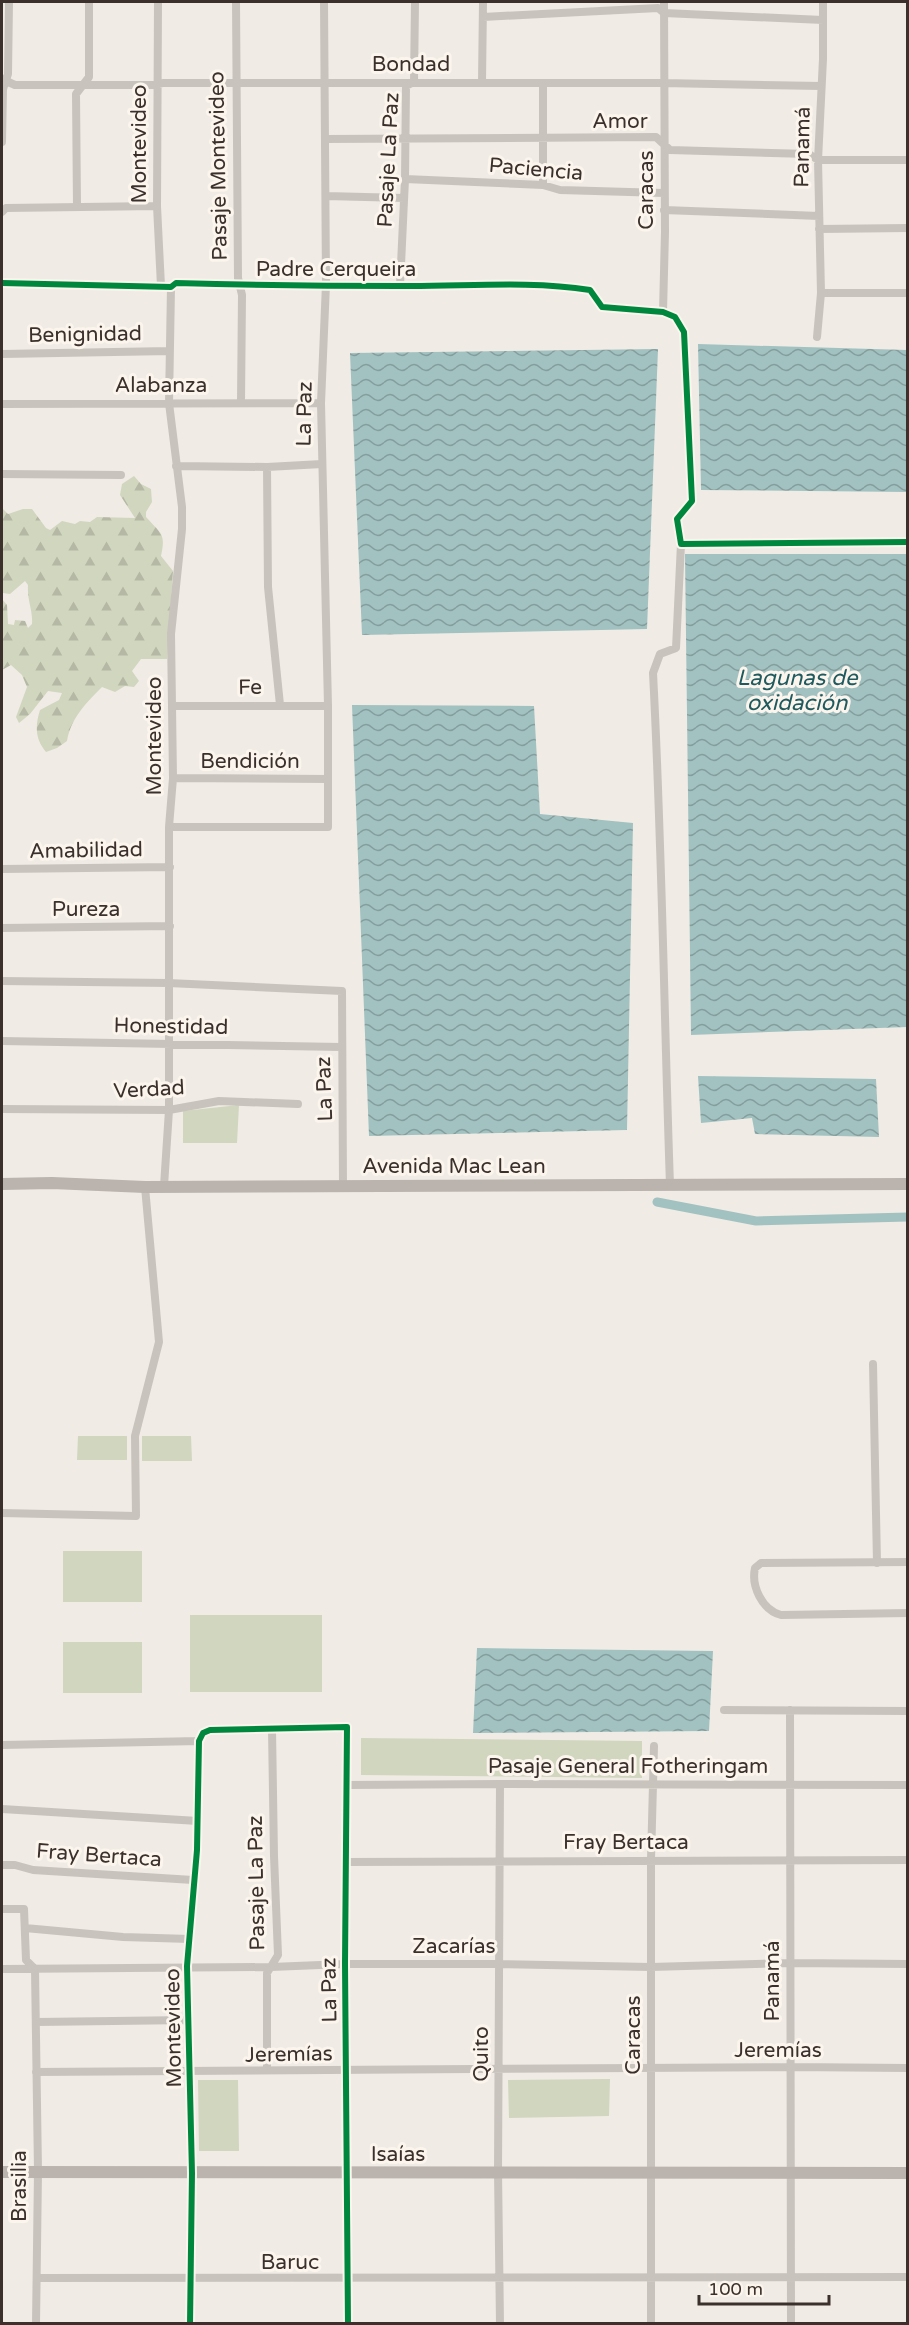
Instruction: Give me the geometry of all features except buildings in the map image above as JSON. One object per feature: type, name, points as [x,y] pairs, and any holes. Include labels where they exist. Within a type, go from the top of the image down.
[{"type":"street","points":[[2,142],[9,2]]},
{"type":"street","points":[[77,207],[76,94],[89,77],[89,2]]},
{"type":"street","name":"Montevideo","points":[[158,2],[157,206],[161,286]]},
{"type":"street","name":"Pasaje Montevideo","points":[[236,2],[238,278],[242,295],[241,402]]},
{"type":"street","name":"La Paz","points":[[169,827],[328,827],[328,706],[321,403],[326,284],[324,2]]},
{"type":"street","name":"Pasaje La Paz","points":[[400,286],[406,86],[414,82],[415,2]]},
{"type":"street","points":[[482,82],[483,2]]},
{"type":"street","name":"Caracas","points":[[663,312],[664,2]]},
{"type":"street","name":"Panamá","points":[[817,337],[821,293],[818,160],[823,2]]},
{"type":"street","points":[[483,17],[658,8],[664,13],[823,21]]},
{"type":"street","name":"Bondad","points":[[4,80],[15,85],[81,86],[156,85],[163,82],[663,82],[821,86]]},
{"type":"street","points":[[543,83],[543,185]]},
{"type":"street","name":"Amor","points":[[326,139],[656,137],[670,150],[809,154],[818,160],[908,160]]},
{"type":"street","name":"Paciencia","points":[[405,179],[543,185],[560,190],[664,193]]},
{"type":"street","points":[[326,196],[404,198]]},
{"type":"street","points":[[2,212],[6,207],[157,206]]},
{"type":"street","points":[[664,210],[819,216]]},
{"type":"street","points":[[819,229],[908,228]]},
{"type":"street","name":"Padre Cerqueira","points":[[2,283],[171,287],[176,284],[326,284],[574,288],[590,290],[602,307],[663,312]]},
{"type":"street","name":"Montevideo","points":[[164,1186],[169,1110],[167,1045],[170,926],[169,827],[173,778],[171,634],[182,529],[182,507],[169,403],[171,287]]},
{"type":"street","points":[[821,293],[908,293]]},
{"type":"street","points":[[663,312],[675,317],[684,332],[692,501],[677,519],[681,543],[676,648],[660,654],[653,673],[660,800],[660,885],[670,1185]]},
{"type":"street","name":"Benignidad","points":[[2,354],[170,351]]},
{"type":"street","name":"Alabanza","points":[[2,404],[321,403]]},
{"type":"street","points":[[176,466],[267,467],[322,464]]},
{"type":"street","points":[[267,467],[268,587],[280,705]]},
{"type":"street","points":[[2,474],[122,475]]},
{"type":"street","points":[[681,543],[908,542]]},
{"type":"street","name":"Fe","points":[[173,706],[328,706]]},
{"type":"street","name":"Bendición","points":[[173,778],[328,779]]},
{"type":"street","name":"Amabilidad","points":[[2,869],[170,867]]},
{"type":"street","name":"Pureza","points":[[2,928],[170,926]]},
{"type":"street","points":[[2,981],[168,983]]},
{"type":"street","name":"La Paz","points":[[168,983],[342,991],[340,1047],[343,1186]]},
{"type":"street","name":"Honestidad","points":[[2,1041],[340,1047]]},
{"type":"street","name":"Verdad","points":[[2,1109],[169,1110],[219,1101],[298,1104]]},
{"type":"street","name":"Avenida Mac Lean","points":[[2,1184],[52,1183],[145,1187],[908,1184]]},
{"type":"street","points":[[2,1513],[136,1516],[135,1436],[159,1342],[145,1187]]},
{"type":"street","points":[[873,1364],[877,1563]]},
{"type":"street","points":[[908,1563],[762,1563],[754,1568],[753,1576],[761,1601],[768,1609],[781,1615],[908,1612]]},
{"type":"street","points":[[724,1710],[908,1711]]},
{"type":"street","name":"Panamá","points":[[790,1710],[790,2324]]},
{"type":"street","name":"La Paz","points":[[272,1728],[346,1727],[348,1785],[345,1862],[348,2324]]},
{"type":"street","points":[[2,1745],[201,1737],[210,1730],[272,1728]]},
{"type":"street","name":"Pasaje La Paz","points":[[267,2070],[267,1973],[278,1955],[272,1728]]},
{"type":"street","name":"Montevideo","points":[[190,2324],[192,2173],[187,1966],[198,1821],[201,1737]]},
{"type":"street","name":"Caracas","points":[[651,2324],[651,1860],[654,1746]]},
{"type":"street","name":"Quito","points":[[500,1784],[498,1964],[500,2324]]},
{"type":"street","name":"Pasaje General Fotheringam","points":[[348,1785],[908,1785]]},
{"type":"street","points":[[2,1809],[198,1821]]},
{"type":"street","name":"Fray Bertaca","points":[[345,1862],[908,1860]]},
{"type":"street","name":"Fray Bertaca","points":[[2,1865],[15,1865],[33,1870],[193,1880]]},
{"type":"street","name":"Brasilia","points":[[2,1909],[24,1909],[26,1960],[34,1969],[37,2022],[38,2171],[36,2324]]},
{"type":"street","points":[[25,1928],[123,1937],[190,1939]]},
{"type":"street","name":"Zacarías","points":[[2,1969],[272,1967],[345,1964],[651,1967],[790,1963],[908,1964]]},
{"type":"street","points":[[37,2022],[189,2020]]},
{"type":"street","name":"Jeremías","points":[[36,2072],[499,2068],[908,2068]]},
{"type":"street","name":"Isaías","points":[[2,2172],[908,2173]]},
{"type":"street","name":"Baruc","points":[[37,2278],[908,2277]]},
{"type":"green space","points":[[134,476],[141,484],[151,489],[152,502],[146,512],[146,517],[161,534],[163,543],[161,556],[173,571],[167,659],[141,659],[132,671],[139,681],[134,687],[125,686],[115,692],[102,687],[76,718],[67,741],[46,752],[38,737],[38,716],[40,710],[59,700],[62,693],[48,691],[30,714],[19,723],[16,717],[27,687],[22,675],[11,665],[2,670],[2,599],[2,508],[8,514],[23,509],[32,509],[50,530],[62,521],[75,524],[80,521],[90,522],[97,517],[135,518],[120,495],[122,484]],"holes":[[[25,581],[28,585],[32,619],[32,624],[28,628],[25,621],[15,620],[14,625],[8,624],[7,605],[2,599],[3,593],[10,594]]]},
{"type":"green space","points":[[239,1105],[237,1143],[183,1143],[183,1111]]},
{"type":"green space","points":[[78,1436],[127,1436],[127,1460],[77,1460]]},
{"type":"green space","points":[[142,1436],[191,1436],[192,1461],[142,1461]]},
{"type":"green space","points":[[63,1551],[142,1551],[142,1602],[63,1602]]},
{"type":"green space","points":[[190,1615],[322,1615],[322,1692],[190,1692]]},
{"type":"green space","points":[[63,1642],[142,1642],[142,1693],[63,1693]]},
{"type":"green space","points":[[361,1738],[642,1741],[642,1778],[361,1775]]},
{"type":"green space","points":[[610,2079],[609,2116],[509,2118],[508,2080]]},
{"type":"green space","points":[[198,2080],[238,2080],[239,2151],[199,2151]]},
{"type":"water","points":[[698,344],[907,350],[907,492],[701,490]]},
{"type":"water","points":[[658,349],[647,629],[362,635],[350,353]]},
{"type":"water","name":"Lagunas de oxidación","points":[[685,554],[907,554],[907,1027],[691,1035]]},
{"type":"water","points":[[352,705],[534,706],[540,814],[633,823],[627,1130],[369,1136]]},
{"type":"water","points":[[698,1076],[876,1079],[879,1137],[755,1134],[752,1118],[701,1123]]},
{"type":"water","points":[[477,1648],[713,1651],[709,1731],[473,1733]]},
{"type":"waterway","points":[[657,1202],[756,1221],[908,1217]]},
{"type":"cycle path","points":[[2,283],[171,287],[176,283],[371,286],[542,285],[590,290],[602,307],[663,312],[675,317],[684,332],[692,501],[677,519],[681,544],[908,542]]},
{"type":"cycle path","points":[[190,2324],[192,2173],[187,1966],[197,1850],[199,1741],[203,1733],[210,1730],[347,1727],[345,1964],[348,2324]]}]
